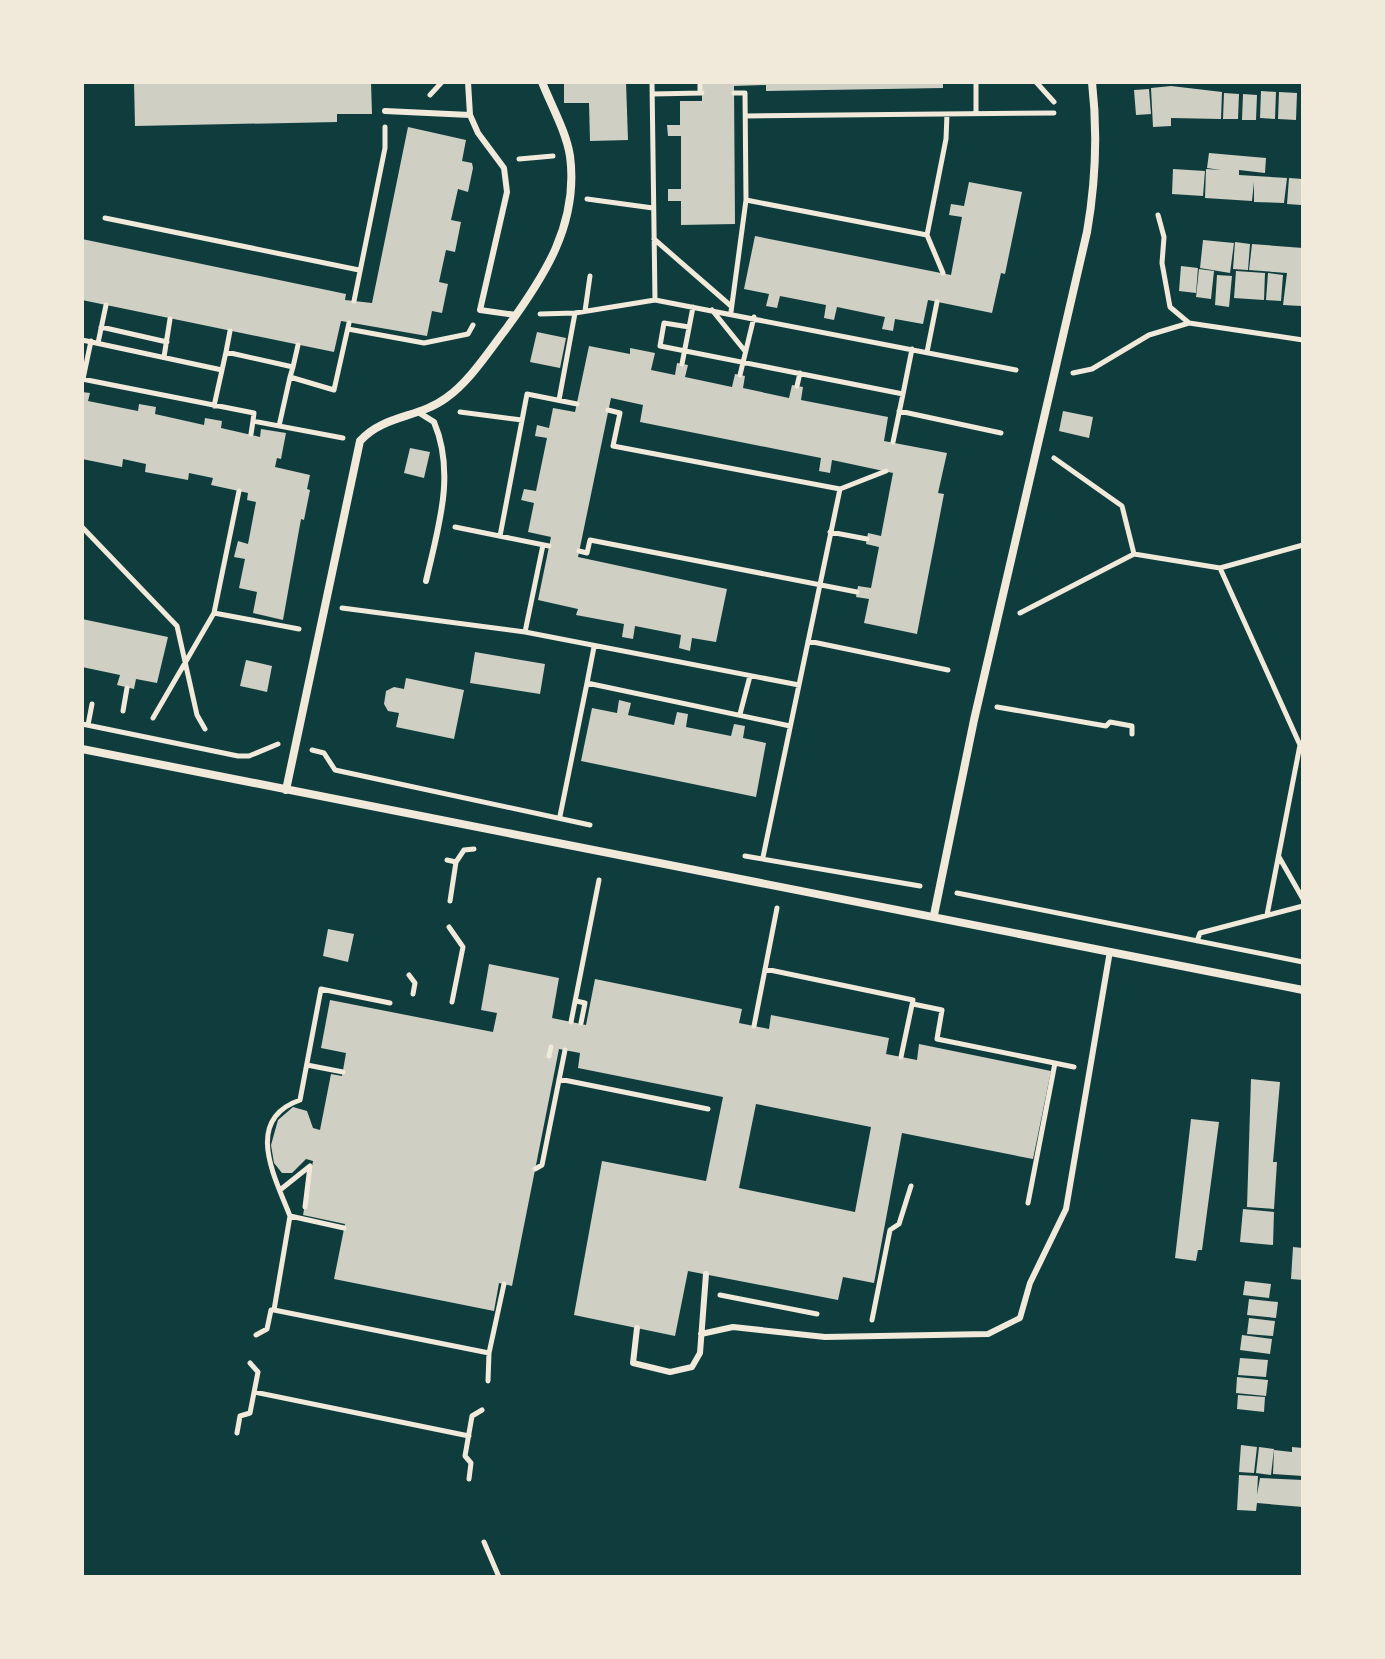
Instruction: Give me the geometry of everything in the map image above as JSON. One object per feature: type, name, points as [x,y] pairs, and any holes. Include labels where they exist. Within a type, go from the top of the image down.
[{"type":"street","points":[[286,790],[360,441],[379,425],[446,399],[476,368],[555,257],[570,197],[570,155],[542,82]]},
{"type":"street","points":[[934,915],[978,703],[1096,181],[1097,129],[1092,82]]},
{"type":"street","points":[[82,749],[1303,990]]},
{"type":"lane","points":[[468,82],[470,115],[478,133],[504,168],[507,192],[480,310],[516,315]]},
{"type":"lane","points":[[385,111],[470,115]]},
{"type":"lane","points":[[418,412],[434,422],[443,442],[444,497],[426,581]]},
{"type":"lane","points":[[701,1334],[733,1327],[825,1337],[988,1334],[1020,1318],[1030,1283],[1066,1209],[1110,951]]},
{"type":"lane","points":[[637,1328],[631,1358],[633,1363],[670,1372],[692,1367],[700,1353],[706,1274]]},
{"type":"path","points":[[652,82],[655,300]]},
{"type":"path","points":[[652,94],[701,93],[700,82]]},
{"type":"path","points":[[976,82],[976,113]]},
{"type":"path","points":[[1036,82],[1054,102]]},
{"type":"path","points":[[731,309],[746,200],[745,93],[734,93]]},
{"type":"path","points":[[354,301],[385,148],[385,111]]},
{"type":"path","points":[[746,116],[1054,113]]},
{"type":"path","points":[[943,273],[927,235],[946,139],[947,114]]},
{"type":"path","points":[[498,160],[570,155]]},
{"type":"path","points":[[570,197],[653,208]]},
{"type":"path","points":[[746,200],[927,235]]},
{"type":"path","points":[[1158,215],[1164,237],[1165,290],[1170,307],[1189,323]]},
{"type":"path","points":[[105,218],[359,270]]},
{"type":"path","points":[[654,238],[731,309]]},
{"type":"path","points":[[585,311],[590,276]]},
{"type":"path","points":[[516,315],[575,313],[655,300],[712,310],[731,309],[754,317],[1016,370]]},
{"type":"path","points":[[927,352],[937,302]]},
{"type":"path","points":[[106,305],[82,379],[254,413],[251,434]]},
{"type":"path","points":[[682,364],[693,307]]},
{"type":"path","points":[[290,377],[334,390],[348,326],[424,343],[468,334],[480,310]]},
{"type":"path","points":[[712,310],[745,351]]},
{"type":"path","points":[[559,400],[575,313]]},
{"type":"path","points":[[740,375],[754,317]]},
{"type":"path","points":[[164,357],[170,319]]},
{"type":"path","points":[[689,327],[664,323],[660,346],[903,394]]},
{"type":"path","points":[[1053,378],[1092,369],[1149,335],[1189,323],[1303,340]]},
{"type":"path","points":[[101,327],[167,342]]},
{"type":"path","points":[[214,406],[230,331]]},
{"type":"path","points":[[82,340],[222,370]]},
{"type":"path","points":[[279,426],[298,345]]},
{"type":"path","points":[[893,442],[912,349]]},
{"type":"path","points":[[226,352],[293,367]]},
{"type":"path","points":[[797,386],[800,373]]},
{"type":"path","points":[[500,536],[527,394],[577,404]]},
{"type":"path","points":[[608,410],[620,413],[613,446],[840,489],[886,471]]},
{"type":"path","points":[[899,411],[1001,433]]},
{"type":"path","points":[[483,413],[522,420]]},
{"type":"path","points":[[253,421],[360,441]]},
{"type":"path","points":[[1037,446],[1122,506],[1134,554]]},
{"type":"path","points":[[763,857],[840,489]]},
{"type":"path","points":[[153,718],[186,666],[214,613],[239,491]]},
{"type":"path","points":[[439,524],[546,545],[525,632]]},
{"type":"path","points":[[82,527],[177,626],[197,715],[205,729]]},
{"type":"path","points":[[830,532],[867,539]]},
{"type":"path","points":[[579,551],[587,553],[590,540],[857,592]]},
{"type":"path","points":[[997,625],[1134,554],[1220,568],[1303,545]]},
{"type":"path","points":[[1220,568],[1302,745],[1267,915]]},
{"type":"path","points":[[325,606],[525,632],[799,685]]},
{"type":"path","points":[[214,613],[299,629]]},
{"type":"path","points":[[808,641],[948,670]]},
{"type":"path","points":[[560,816],[594,647]]},
{"type":"path","points":[[740,714],[750,676]]},
{"type":"path","points":[[587,683],[790,726]]},
{"type":"path","points":[[123,711],[127,688]]},
{"type":"path","points":[[978,703],[1106,726],[1110,722],[1132,726],[1132,734]]},
{"type":"path","points":[[92,704],[85,725],[238,756],[249,756],[273,743]]},
{"type":"path","points":[[324,753],[335,770],[560,816],[603,828]]},
{"type":"path","points":[[450,901],[456,862],[464,850],[482,851]]},
{"type":"path","points":[[733,854],[918,885]]},
{"type":"path","points":[[1279,856],[1303,899]]},
{"type":"path","points":[[447,860],[456,862]]},
{"type":"path","points":[[571,1022],[599,880]]},
{"type":"path","points":[[960,893],[1303,962]]},
{"type":"path","points":[[1197,941],[1200,933],[1303,906]]},
{"type":"path","points":[[754,1026],[777,908]]},
{"type":"path","points":[[449,927],[463,947],[452,1002]]},
{"type":"path","points":[[765,969],[913,1000],[901,1057]]},
{"type":"path","points":[[409,975],[415,983],[413,994]]},
{"type":"path","points":[[256,1335],[267,1329],[271,1310],[274,1310],[290,1216],[268,1158],[268,1134],[282,1108],[300,1100],[321,989],[390,1003]]},
{"type":"path","points":[[576,1001],[585,1003],[581,1023]]},
{"type":"path","points":[[913,1004],[942,1010],[937,1039],[1090,1070]]},
{"type":"path","points":[[549,1056],[551,1047]]},
{"type":"path","points":[[535,1169],[542,1165],[560,1062],[565,1050]]},
{"type":"path","points":[[1028,1203],[1055,1063]]},
{"type":"path","points":[[307,1065],[343,1072]]},
{"type":"path","points":[[559,1079],[708,1109]]},
{"type":"path","points":[[280,1190],[310,1166],[305,1207]]},
{"type":"path","points":[[856,1321],[872,1324],[890,1230],[899,1224],[911,1186]]},
{"type":"path","points":[[290,1216],[344,1228]]},
{"type":"path","points":[[488,1381],[489,1353],[504,1284]]},
{"type":"path","points":[[704,1292],[826,1315]]},
{"type":"path","points":[[274,1310],[489,1353]]},
{"type":"path","points":[[237,1433],[240,1416],[250,1413],[258,1372],[250,1363]]},
{"type":"path","points":[[254,1392],[469,1436]]},
{"type":"path","points":[[469,1479],[471,1463],[465,1456],[472,1416],[482,1410]]},
{"type":"path","points":[[484,1542],[499,1577]]},
{"type":"building","points":[[134,82],[371,82],[372,114],[337,114],[337,122],[135,126]]},
{"type":"building","points":[[564,82],[626,82],[628,140],[590,141],[589,103],[564,103]]},
{"type":"building","points":[[702,82],[943,82],[943,88],[766,91],[766,85],[734,86],[735,224],[681,225],[681,201],[668,201],[668,189],[681,189],[681,136],[668,136],[667,125],[680,125],[680,101],[702,101]]},
{"type":"building","points":[[1171,86],[1222,92],[1221,119],[1171,118],[1171,126],[1153,127],[1151,88]]},
{"type":"building","points":[[1149,89],[1151,114],[1136,115],[1134,90]]},
{"type":"building","points":[[1261,91],[1276,92],[1275,119],[1260,118]]},
{"type":"building","points":[[1279,92],[1297,93],[1296,120],[1278,119]]},
{"type":"building","points":[[1224,93],[1239,94],[1238,119],[1223,119]]},
{"type":"building","points":[[1243,94],[1257,95],[1256,120],[1242,120]]},
{"type":"building","points":[[408,127],[466,140],[462,161],[472,163],[473,168],[468,192],[458,189],[451,220],[461,222],[455,252],[446,250],[439,282],[448,284],[442,313],[432,311],[427,336],[341,321],[334,352],[82,300],[82,239],[346,294],[345,300],[372,303]]},
{"type":"building","points":[[1209,153],[1266,158],[1265,173],[1239,170],[1239,175],[1287,178],[1284,203],[1254,202],[1254,182],[1252,201],[1205,198],[1206,169],[1221,170],[1207,168]]},
{"type":"building","points":[[1173,169],[1205,171],[1203,196],[1172,194]]},
{"type":"building","points":[[1289,178],[1303,179],[1301,205],[1287,204]]},
{"type":"building","points":[[969,182],[1022,192],[1005,274],[1001,273],[992,313],[928,300],[923,324],[895,319],[893,331],[882,329],[885,317],[837,307],[834,320],[824,318],[826,305],[780,296],[777,308],[766,306],[769,294],[744,289],[755,236],[951,275],[962,217],[949,215],[951,204],[964,206]]},
{"type":"building","points":[[1203,240],[1234,243],[1230,273],[1200,268]]},
{"type":"building","points":[[1235,242],[1250,244],[1248,270],[1233,269]]},
{"type":"building","points":[[1252,244],[1303,248],[1301,306],[1283,305],[1287,273],[1249,270]]},
{"type":"building","points":[[1181,266],[1198,268],[1196,293],[1179,291]]},
{"type":"building","points":[[1199,269],[1214,271],[1211,299],[1196,297]]},
{"type":"building","points":[[1236,271],[1265,273],[1264,300],[1234,298]]},
{"type":"building","points":[[1268,273],[1283,275],[1281,301],[1266,300]]},
{"type":"building","points":[[1217,275],[1232,276],[1229,307],[1215,305]]},
{"type":"building","points":[[537,332],[566,338],[560,368],[530,362]]},
{"type":"building","points":[[589,346],[630,354],[630,348],[655,353],[651,370],[675,375],[677,363],[688,365],[685,377],[732,387],[735,374],[745,376],[743,388],[789,398],[792,385],[803,387],[801,400],[888,417],[884,441],[947,453],[938,493],[944,494],[917,634],[864,623],[869,599],[856,597],[858,586],[871,588],[879,547],[866,544],[868,533],[881,536],[893,473],[832,460],[830,473],[819,471],[821,458],[640,422],[643,405],[611,398],[578,557],[727,589],[716,642],[692,638],[690,651],[679,648],[681,635],[635,626],[633,639],[622,637],[624,624],[576,615],[578,609],[538,600],[551,537],[528,532],[534,503],[521,500],[524,489],[536,491],[547,438],[535,436],[537,425],[549,428],[553,408],[575,412]]},
{"type":"building","points":[[82,392],[90,393],[88,401],[138,411],[139,404],[156,407],[155,414],[204,425],[205,418],[222,421],[221,428],[260,437],[261,429],[286,433],[281,459],[277,458],[275,467],[310,475],[307,489],[310,490],[304,520],[301,519],[283,620],[253,613],[257,592],[239,588],[245,559],[234,557],[238,541],[248,544],[256,502],[247,500],[248,493],[211,485],[213,478],[189,473],[188,480],[145,472],[146,464],[123,459],[122,467],[82,459]]},
{"type":"building","points":[[1063,411],[1093,417],[1089,438],[1059,431]]},
{"type":"building","points":[[410,448],[430,452],[424,478],[404,473]]},
{"type":"building","points":[[82,619],[168,637],[157,683],[136,679],[134,689],[117,685],[120,675],[82,667]]},
{"type":"building","points":[[475,652],[545,664],[540,694],[470,683]]},
{"type":"building","points":[[246,660],[272,666],[267,692],[240,686]]},
{"type":"building","points":[[406,678],[464,690],[454,739],[396,727],[399,713],[388,711],[384,704],[386,691],[394,687],[404,689]]},
{"type":"building","points":[[619,700],[631,703],[628,715],[674,725],[677,712],[688,714],[686,727],[731,736],[734,724],[745,726],[743,738],[766,743],[756,797],[581,761],[592,708],[617,713]]},
{"type":"building","points":[[328,929],[354,934],[348,962],[323,956]]},
{"type":"building","points":[[489,964],[559,978],[552,1018],[586,1025],[595,979],[742,1009],[739,1023],[769,1029],[771,1015],[889,1038],[886,1054],[917,1060],[919,1044],[1051,1071],[1033,1159],[902,1133],[874,1283],[843,1277],[838,1300],[688,1271],[675,1336],[574,1315],[602,1161],[706,1181],[723,1097],[578,1068],[580,1053],[559,1049],[512,1286],[499,1283],[494,1311],[334,1279],[345,1224],[303,1215],[313,1161],[306,1159],[292,1173],[282,1173],[274,1163],[271,1145],[278,1120],[293,1107],[307,1111],[313,1128],[320,1130],[331,1074],[342,1076],[346,1053],[321,1048],[330,1000],[493,1032],[497,1013],[481,1010]],"holes":[[[756,1104],[871,1127],[855,1212],[739,1188]]]},
{"type":"building","points":[[1251,1079],[1280,1082],[1273,1162],[1277,1162],[1274,1209],[1247,1207]]},
{"type":"building","points":[[1191,1119],[1219,1122],[1202,1250],[1198,1250],[1196,1261],[1175,1258]]},
{"type":"building","points":[[1243,1209],[1274,1212],[1273,1245],[1240,1242]]},
{"type":"building","points":[[1293,1247],[1303,1248],[1303,1280],[1291,1279]]},
{"type":"building","points":[[1245,1281],[1271,1284],[1269,1298],[1243,1295]]},
{"type":"building","points":[[1249,1299],[1278,1302],[1276,1318],[1247,1315]]},
{"type":"building","points":[[1249,1318],[1275,1321],[1273,1336],[1247,1334]]},
{"type":"building","points":[[1242,1335],[1272,1339],[1270,1354],[1240,1350]]},
{"type":"building","points":[[1240,1358],[1268,1360],[1266,1377],[1238,1375]]},
{"type":"building","points":[[1237,1377],[1268,1380],[1266,1396],[1236,1393]]},
{"type":"building","points":[[1238,1395],[1265,1397],[1264,1412],[1237,1409]]},
{"type":"building","points":[[1241,1445],[1257,1447],[1254,1473],[1239,1472]]},
{"type":"building","points":[[1259,1447],[1274,1449],[1271,1475],[1256,1473]]},
{"type":"building","points":[[1292,1447],[1303,1448],[1303,1476],[1273,1474],[1274,1450],[1292,1452]]},
{"type":"building","points":[[1239,1475],[1258,1476],[1257,1495],[1260,1478],[1303,1480],[1303,1507],[1257,1503],[1256,1511],[1237,1510]]}]
